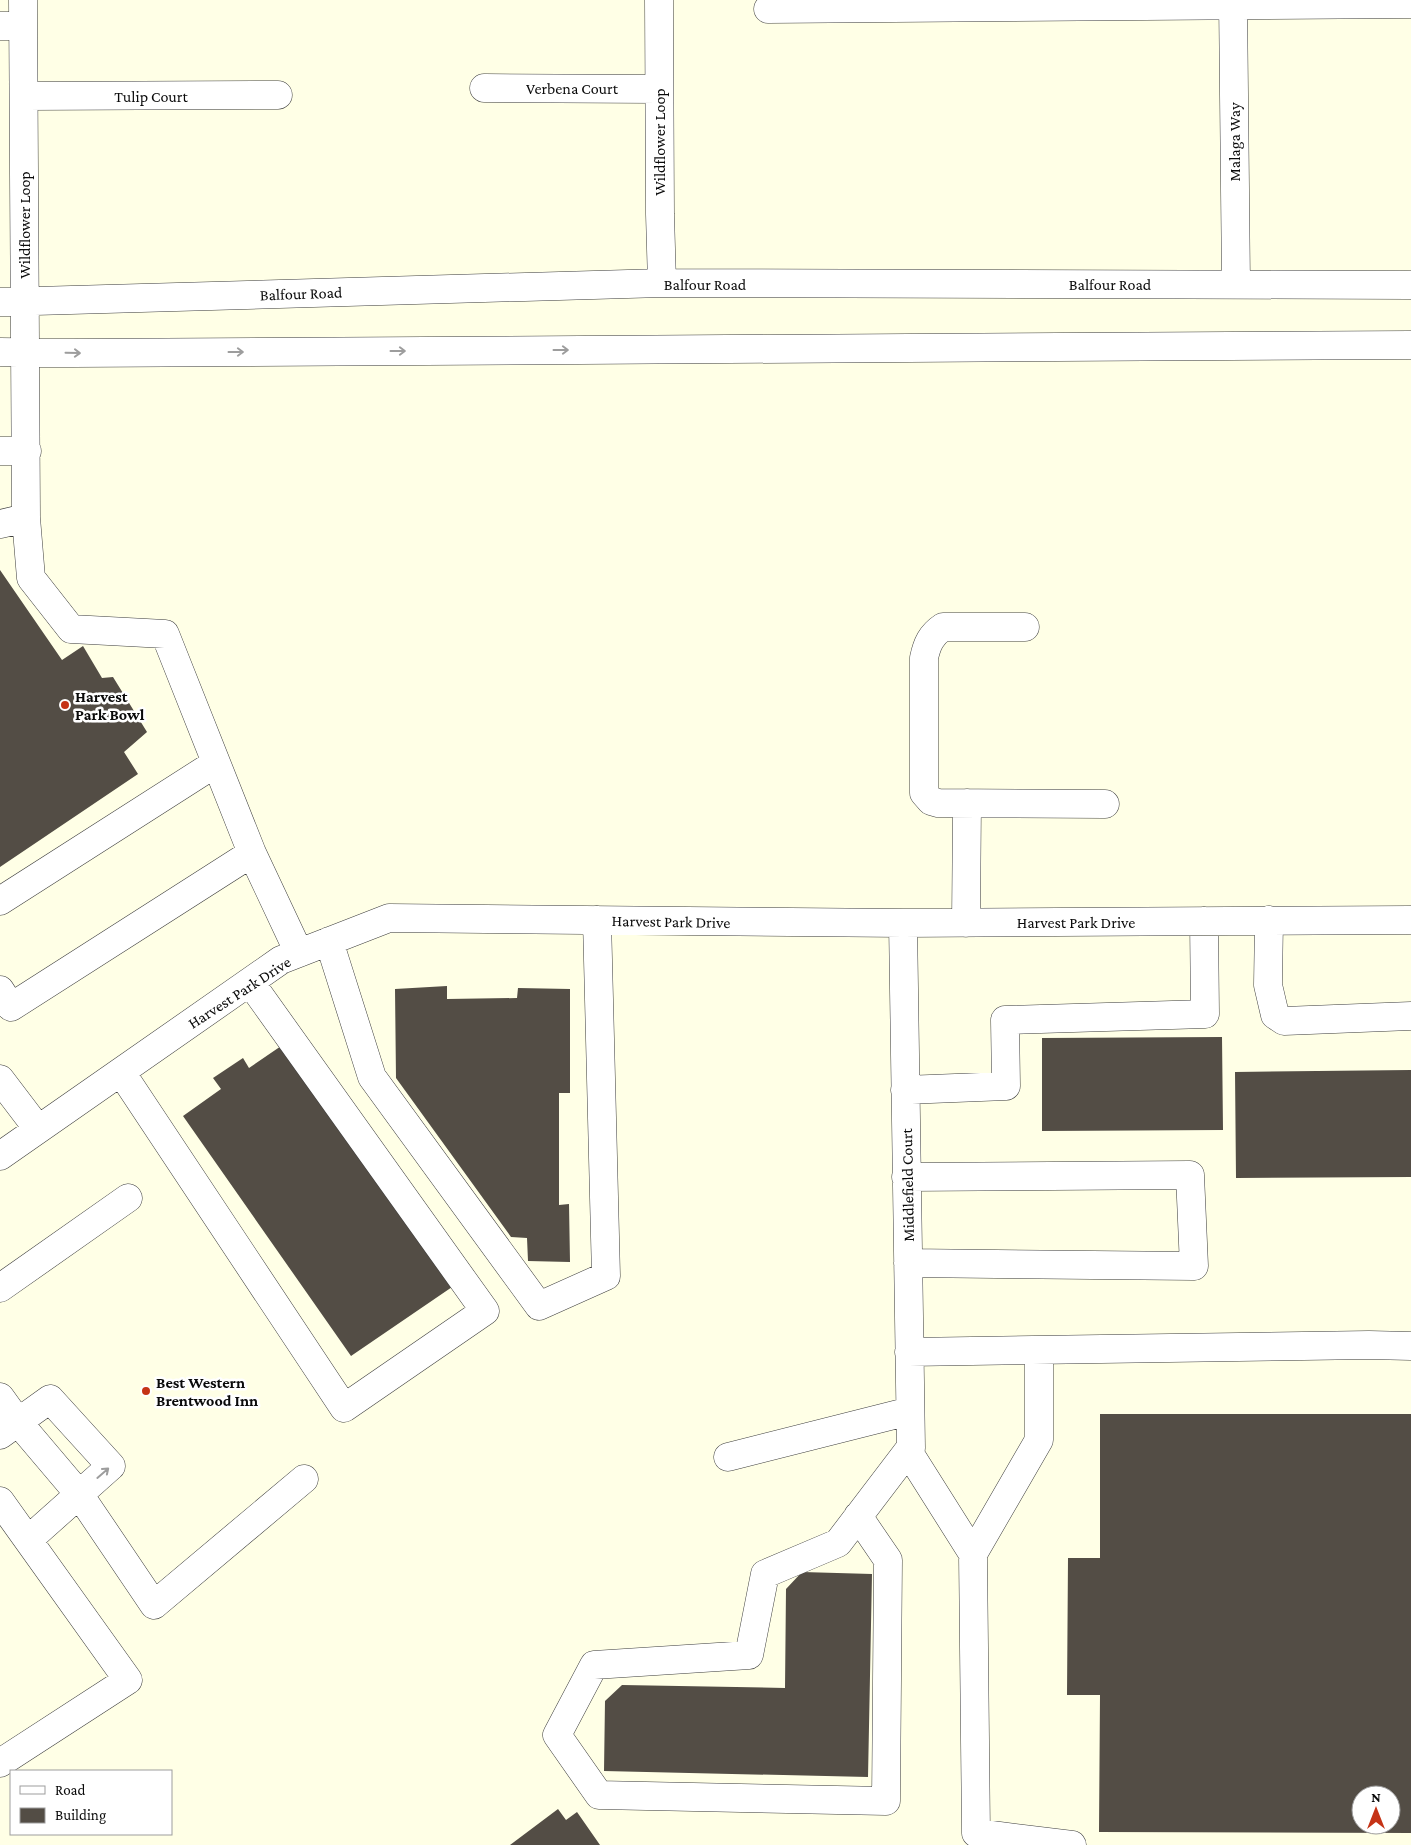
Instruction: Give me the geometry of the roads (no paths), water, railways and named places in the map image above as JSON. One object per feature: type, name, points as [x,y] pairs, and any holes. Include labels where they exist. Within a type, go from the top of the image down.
[{"type":"street","name":"Wildflower Loop","points":[[659,0],[662,284]]},
{"type":"street","points":[[768,9],[1233,3],[1411,4]]},
{"type":"street","name":"Malaga Way","points":[[1233,3],[1236,284]]},
{"type":"street","name":"Wildflower Loop","points":[[15,18],[25,96],[12,302],[12,352],[27,451],[13,521],[31,578],[71,629],[165,634],[216,763]]},
{"type":"street","name":"Verbena Court","points":[[484,88],[659,89]]},
{"type":"street","name":"Tulip Court","points":[[25,96],[278,95]]},
{"type":"street","name":"Balfour Road","points":[[12,302],[662,284],[1411,285]]},
{"type":"street","points":[[12,352],[113,353],[1411,345]]},
{"type":"street","points":[[0,451],[27,451]]},
{"type":"street","points":[[1025,627],[943,627],[934,633],[927,644],[924,658],[924,793],[932,802],[938,803],[1105,804]]},
{"type":"street","points":[[0,901],[216,763],[252,853],[300,953]]},
{"type":"street","points":[[966,923],[967,803]]},
{"type":"street","points":[[0,990],[12,1007],[252,853]]},
{"type":"street","name":"Harvest Park Drive","points":[[0,1156],[281,960],[389,918],[903,923],[1411,920]]},
{"type":"street","points":[[329,941],[372,1077],[539,1306],[606,1276],[597,920]]},
{"type":"street","points":[[1269,920],[1268,985],[1275,1015],[1284,1021],[1411,1016]]},
{"type":"street","points":[[905,1090],[1006,1086],[1004,1020],[1205,1014],[1204,921]]},
{"type":"street","name":"Middlefield Court","points":[[903,923],[909,1450]]},
{"type":"street","points":[[121,1072],[344,1408],[486,1311],[250,982]]},
{"type":"street","points":[[0,1079],[38,1129]]},
{"type":"street","points":[[906,1177],[1190,1175],[1194,1266],[908,1263]]},
{"type":"street","points":[[0,1288],[128,1198]]},
{"type":"street","points":[[909,1352],[1369,1345],[1411,1346]]},
{"type":"street","points":[[1038,1350],[1039,1440],[973,1554],[976,1833],[1072,1845]]},
{"type":"street","points":[[0,1398],[9,1429],[79,1494],[154,1605],[304,1479]]},
{"type":"street","points":[[9,1429],[50,1399],[111,1466],[28,1540]]},
{"type":"street","points":[[728,1457],[910,1411]]},
{"type":"street","points":[[858,1516],[888,1560],[886,1801],[599,1795],[557,1735],[594,1665],[749,1655],[765,1574],[838,1543],[858,1516],[909,1450],[973,1554]]},
{"type":"street","points":[[0,1501],[128,1680],[0,1764]]},
{"type":"place","name":"Harvest Park Bowl","points":[[65,705]]},
{"type":"place","name":"Best Western Brentwood Inn","points":[[146,1391]]}]
